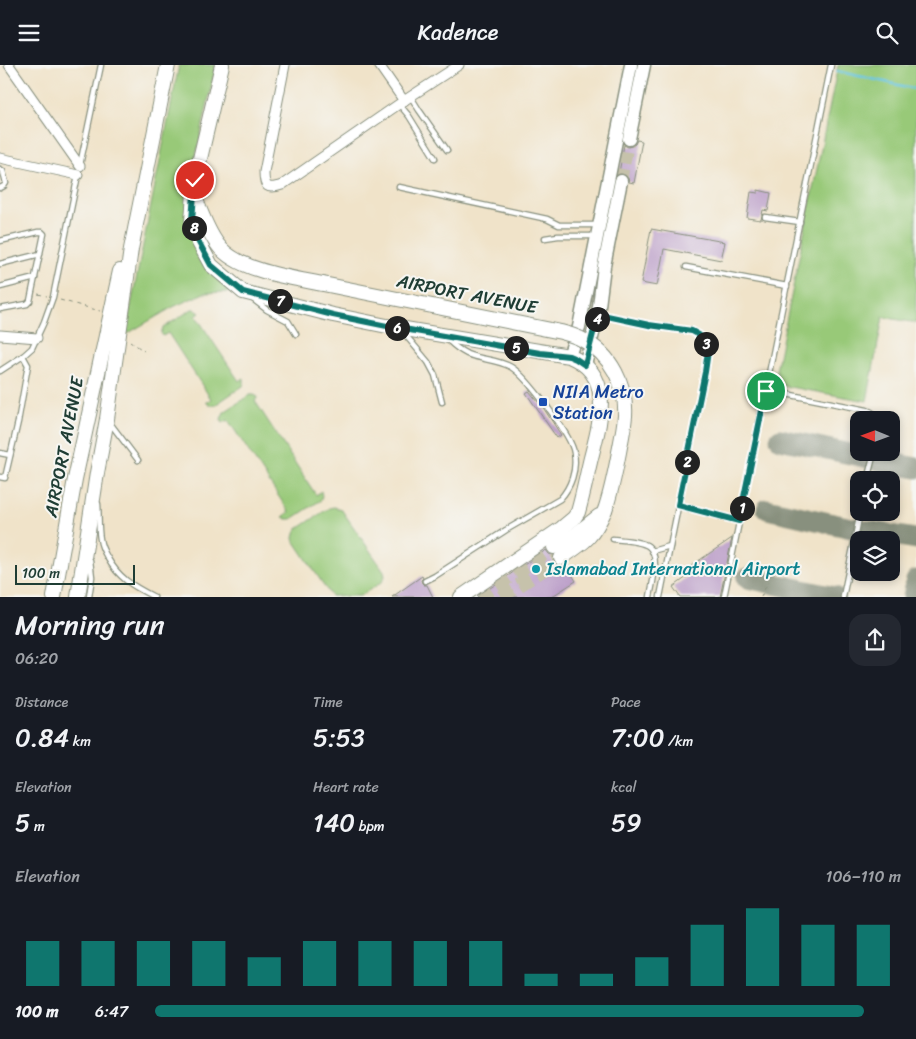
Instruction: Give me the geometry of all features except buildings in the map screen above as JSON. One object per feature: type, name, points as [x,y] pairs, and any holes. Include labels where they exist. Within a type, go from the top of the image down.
[{"type":"main road","points":[[222,65],[195,180],[192,221],[197,239],[211,265],[243,292],[333,315],[401,329],[569,356],[585,365],[594,374],[601,396],[602,407],[600,423],[578,512],[562,528],[461,597]]},
{"type":"main road","name":"AIRPORT AVENUE","points":[[86,596],[87,542],[97,473],[107,419],[131,249],[153,144],[166,67]]},
{"type":"main road","name":"AIRPORT AVENUE","points":[[194,197],[219,247],[238,262],[269,273],[561,332],[584,341],[597,349],[614,370],[621,387],[625,405],[625,418],[612,491],[605,511],[592,535],[584,542],[558,553]]},
{"type":"main road","name":"AIRPORT AVENUE","points":[[54,597],[75,479],[120,273],[131,249]]},
{"type":"street","points":[[9,65],[79,170]]},
{"type":"street","points":[[285,65],[264,172],[264,181],[267,186],[274,188],[282,185],[459,65]]},
{"type":"street","points":[[380,65],[405,101]]},
{"type":"street","points":[[569,356],[579,327],[631,65]]},
{"type":"street","points":[[629,139],[644,65]]},
{"type":"street","points":[[0,158],[79,170]]},
{"type":"street","points":[[585,365],[598,314],[604,266],[620,186],[606,187]]},
{"type":"street","points":[[2,333],[37,338]]},
{"type":"lane","points":[[0,371],[32,348],[44,322],[52,297],[101,65]]},
{"type":"lane","points":[[724,597],[831,65]]},
{"type":"lane","points":[[405,101],[419,110],[447,150]]},
{"type":"lane","points":[[405,101],[409,116],[436,158]]},
{"type":"lane","points":[[0,169],[3,171],[6,183],[0,188]]},
{"type":"lane","points":[[399,187],[548,219],[559,225],[598,230],[609,238]]},
{"type":"lane","points":[[765,217],[800,222]]},
{"type":"lane","points":[[545,238],[598,230],[609,238]]},
{"type":"lane","points":[[0,241],[38,232],[42,232],[44,235],[30,301],[27,304],[0,309]]},
{"type":"lane","points":[[0,264],[40,254]]},
{"type":"lane","points":[[686,267],[787,287]]},
{"type":"lane","points":[[0,287],[35,278]]},
{"type":"lane","points":[[243,292],[267,310],[288,321],[296,334]]},
{"type":"lane","points":[[598,314],[649,325],[692,331],[699,335],[706,343],[708,351],[660,597]]},
{"type":"lane","points":[[401,329],[428,362],[435,375],[442,402]]},
{"type":"lane","points":[[424,581],[435,577],[506,530],[560,499],[566,493],[570,484],[575,461],[572,445],[566,433],[525,379],[504,363],[468,354],[456,347],[445,336]]},
{"type":"lane","points":[[0,477],[4,477],[10,455],[28,365],[23,356]]},
{"type":"lane","points":[[766,391],[869,411]]},
{"type":"lane","points":[[107,419],[138,460]]},
{"type":"lane","points":[[0,453],[10,455]]},
{"type":"lane","points":[[97,473],[100,539],[104,551],[112,565],[125,580],[154,597]]},
{"type":"lane","points":[[678,505],[739,521]]},
{"type":"lane","points":[[843,597],[858,521]]},
{"type":"lane","points":[[613,539],[648,546],[652,551],[655,559],[655,568],[650,597]]},
{"type":"lane","points":[[652,551],[670,546]]},
{"type":"path","points":[[33,293],[111,315]]},
{"type":"path","points":[[130,341],[144,351]]},
{"type":"path","points":[[761,597],[768,582]]},
{"type":"green space","points":[[179,65],[216,65],[188,193],[217,277],[229,292],[204,293],[173,307],[125,335]]},
{"type":"green space","points":[[838,65],[916,65],[916,323],[883,317],[867,401],[784,386],[776,371]]},
{"type":"green space","points":[[192,309],[200,313],[196,316],[239,381],[244,378],[243,386],[215,405],[209,405],[206,402],[211,399],[168,333],[163,336],[161,333],[163,328]]},
{"type":"green space","points":[[250,395],[258,397],[255,401],[316,495],[321,491],[321,500],[292,519],[283,517],[289,512],[228,420],[223,423],[221,419],[224,412]]},
{"type":"green space","points":[[329,508],[341,509],[384,571],[385,576],[382,582],[360,596],[331,596],[295,542],[296,530]]},
{"type":"waterway","points":[[809,65],[815,66]]},
{"type":"waterway","points":[[837,71],[916,89]]},
{"type":"taxiway","points":[[780,439],[916,468]]},
{"type":"taxiway","points":[[767,509],[856,529],[916,539]]},
{"type":"taxiway","points":[[747,578],[835,597]]},
{"type":"taxiway","points":[[913,597],[916,580]]},
{"type":"tunnel","points":[[621,181],[629,139]]},
{"type":"tunnel","points":[[479,597],[554,547]]},
{"type":"tunnel","points":[[501,597],[561,558]]},
{"type":"place","name":"NIIA Metro Station","points":[[543,402]]},
{"type":"place","name":"Islamabad International Airport","points":[[536,569]]},
{"type":"route","points":[[195,180],[192,221],[197,239],[211,265],[243,292],[333,315],[387,326],[540,353],[569,356],[585,365],[598,314],[649,325],[692,331],[699,335],[706,343],[708,351],[678,505],[739,521],[766,391]]}]
